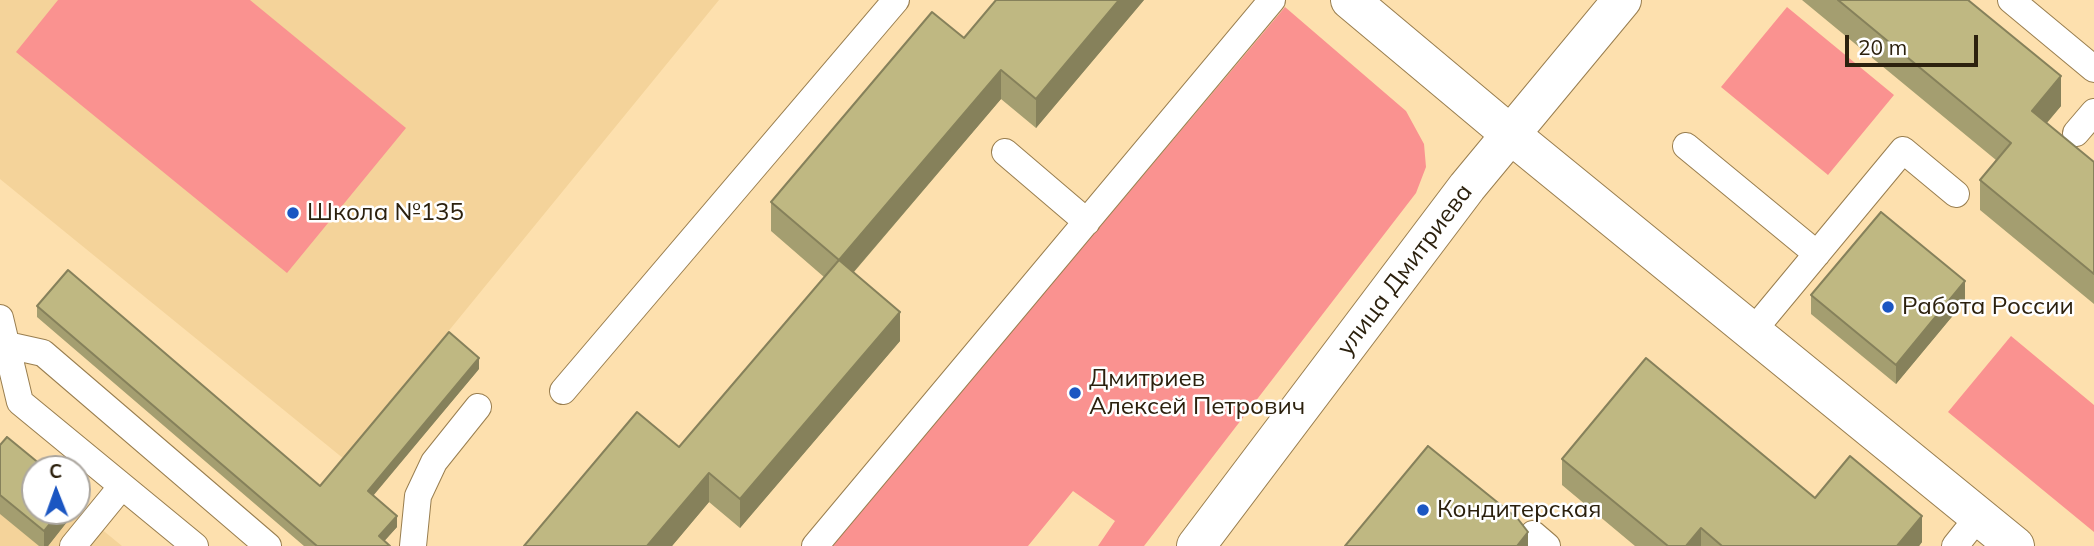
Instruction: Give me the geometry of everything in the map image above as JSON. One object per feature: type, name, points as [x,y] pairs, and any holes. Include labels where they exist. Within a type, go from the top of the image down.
[{"type":"street","points":[[1350,0],[2015,546]]},
{"type":"street","name":"улица Дмитриева","points":[[1196,546],[1467,187],[1622,0]]},
{"type":"lane","points":[[563,391],[896,0]]},
{"type":"lane","points":[[815,546],[1272,0]]},
{"type":"lane","points":[[2011,0],[2094,69]]},
{"type":"lane","points":[[2076,133],[2094,112]]},
{"type":"lane","points":[[1686,146],[1817,254]]},
{"type":"lane","points":[[1752,332],[1903,150],[1956,194]]},
{"type":"lane","points":[[1006,152],[1087,222]]},
{"type":"lane","points":[[0,318],[4,350],[20,402],[195,546]]},
{"type":"lane","points":[[4,350],[43,353],[268,546]]},
{"type":"lane","points":[[413,546],[418,496],[434,461],[478,407]]},
{"type":"lane","points":[[74,546],[122,486]]},
{"type":"lane","points":[[1955,546],[1979,516]]},
{"type":"shaded area","name":"Школа №135","points":[[0,0],[719,0],[344,459],[0,179]]},
{"type":"shaded area","points":[[58,0],[250,0],[406,128],[287,273],[16,52]]},
{"type":"shaded area","points":[[1285,7],[1406,111],[1424,144],[1426,167],[1416,193],[1144,546],[1098,546],[1115,521],[1073,491],[1028,546],[831,546]]},
{"type":"shaded area","points":[[1787,7],[1894,95],[1828,175],[1721,87]]},
{"type":"shaded area","points":[[2011,336],[2094,405],[2094,532],[1948,412]]},
{"type":"shaded area","points":[[0,447],[21,485],[21,525],[91,525],[91,521],[122,546],[0,546]]},
{"type":"building","points":[[996,0],[1119,0],[1036,99],[1001,70],[839,260],[771,202],[932,12],[964,38]]},
{"type":"building","points":[[1838,0],[1968,0],[2061,76],[2032,111],[2094,162],[2094,274],[1980,180],[2011,143]]},
{"type":"building","name":"Работа России","points":[[1881,212],[1965,281],[1896,365],[1811,295]]},
{"type":"building","points":[[839,260],[900,312],[740,499],[709,473],[647,546],[524,546],[637,412],[679,447]]},
{"type":"building","points":[[68,270],[320,486],[449,332],[479,358],[368,491],[397,516],[379,536],[390,546],[317,546],[37,306]]},
{"type":"building","points":[[1646,358],[1815,498],[1850,456],[1922,516],[1897,546],[1722,546],[1701,528],[1686,546],[1668,546],[1562,459]]},
{"type":"building","points":[[7,437],[29,455],[21,455],[21,512],[0,495],[0,445]]},
{"type":"building","points":[[1428,446],[1518,519],[1528,532],[1517,546],[1345,546]]},
{"type":"building","points":[[37,525],[49,525],[44,531]]},
{"type":"place","name":"Школа №135","points":[[293,213]]},
{"type":"place","name":"Работа России","points":[[1888,307]]},
{"type":"place","name":"Дмитриев Алексей Петрович","points":[[1075,393]]},
{"type":"place","name":"Кондитерская","points":[[1423,510]]}]
